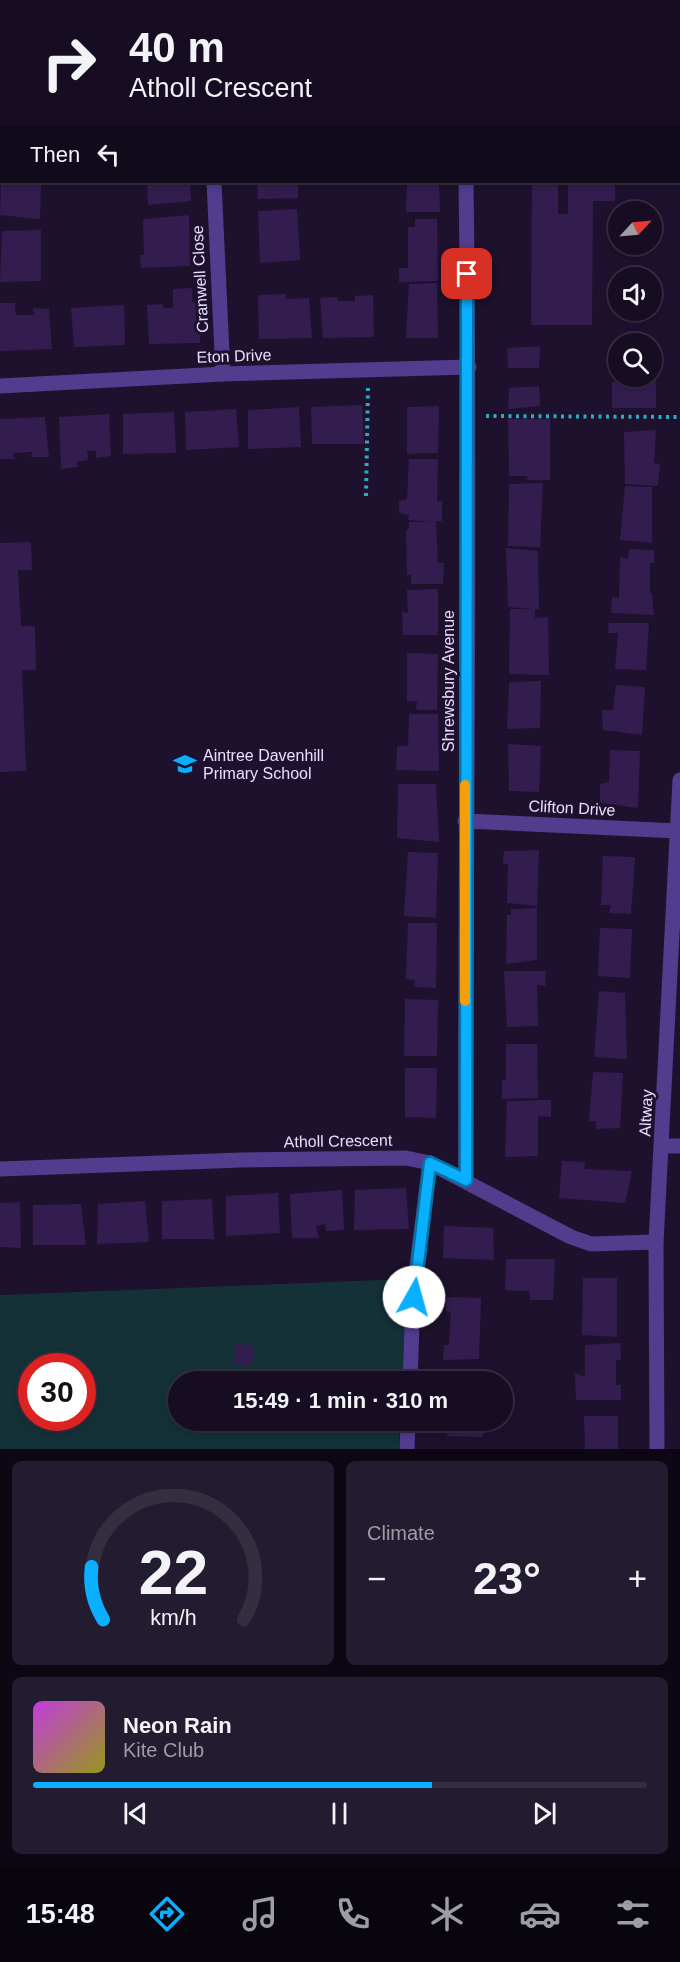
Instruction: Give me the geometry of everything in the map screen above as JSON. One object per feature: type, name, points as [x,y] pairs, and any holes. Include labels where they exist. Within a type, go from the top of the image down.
[{"type":"street","name":"Cranwell Close","points":[[214,183],[223,374]]},
{"type":"street","name":"Shrewsbury Avenue","points":[[466,183],[469,367],[465,821],[466,1180]]},
{"type":"street","name":"Eton Drive","points":[[0,386],[223,374],[469,367]]},
{"type":"street","name":"Altway","points":[[657,1449],[656,1242],[680,780]]},
{"type":"street","name":"Clifton Drive","points":[[465,821],[678,831]]},
{"type":"street","points":[[662,1146],[680,1146]]},
{"type":"street","name":"Atholl Crescent","points":[[0,1170],[241,1160],[406,1158],[430,1163],[591,1244],[656,1242]]},
{"type":"street","points":[[411,1371],[414,1297],[430,1163]]},
{"type":"street","points":[[407,1449],[408,1431]]},
{"type":"path","points":[[366,496],[368,370]]},
{"type":"path","points":[[468,416],[680,417]]},
{"type":"green space","points":[[407,1279],[402,1371],[168,1371],[168,1431],[400,1431],[399,1449],[0,1449],[0,1295]]},
{"type":"building","points":[[1,183],[41,183],[40,219],[0,215]]},
{"type":"building","points":[[147,183],[190,183],[191,201],[148,205]]},
{"type":"building","points":[[257,183],[298,183],[298,198],[258,199]]},
{"type":"building","points":[[407,183],[439,183],[440,212],[406,212]]},
{"type":"building","points":[[532,183],[558,183],[558,214],[568,214],[568,183],[615,183],[615,201],[593,201],[592,325],[531,325]]},
{"type":"building","points":[[297,209],[300,260],[260,263],[258,211]]},
{"type":"building","points":[[189,215],[190,266],[141,268],[140,255],[144,255],[143,219]]},
{"type":"building","points":[[415,219],[437,219],[438,281],[399,282],[399,268],[408,268],[408,227],[415,227]]},
{"type":"building","points":[[41,230],[41,281],[0,282],[2,231]]},
{"type":"building","points":[[437,283],[438,338],[406,338],[409,284]]},
{"type":"building","points":[[192,288],[192,302],[199,302],[200,343],[149,344],[147,305],[163,304],[163,308],[173,308],[173,289]]},
{"type":"building","points":[[286,294],[286,299],[309,298],[312,338],[259,339],[258,295]]},
{"type":"building","points":[[373,295],[374,337],[323,338],[320,298],[337,297],[338,301],[355,301],[355,296]]},
{"type":"building","points":[[0,303],[15,303],[16,315],[34,315],[33,308],[49,309],[52,349],[0,351]]},
{"type":"building","points":[[124,305],[125,345],[74,347],[71,308]]},
{"type":"building","points":[[540,346],[539,368],[508,368],[507,348]]},
{"type":"building","points":[[539,386],[540,406],[508,409],[509,388]]},
{"type":"building","points":[[612,387],[656,387],[656,408],[612,408]]},
{"type":"building","points":[[362,405],[364,444],[312,444],[311,407]]},
{"type":"building","points":[[439,406],[438,453],[407,454],[407,407]]},
{"type":"building","points":[[299,407],[301,447],[248,449],[248,410]]},
{"type":"building","points":[[236,409],[239,447],[186,450],[185,412]]},
{"type":"building","points":[[174,412],[176,453],[123,454],[123,414]]},
{"type":"building","points":[[109,414],[111,456],[96,458],[96,451],[87,450],[88,460],[77,462],[78,467],[61,469],[59,417]]},
{"type":"building","points":[[45,417],[49,457],[31,457],[32,452],[13,453],[15,459],[0,459],[0,419]]},
{"type":"building","points":[[508,419],[550,419],[550,480],[527,480],[528,476],[509,476]]},
{"type":"building","points":[[656,430],[654,463],[660,464],[658,486],[625,484],[624,432]]},
{"type":"building","points":[[409,459],[438,459],[437,501],[442,501],[442,521],[436,521],[438,563],[444,563],[443,584],[411,584],[411,575],[407,575],[406,530],[409,529],[409,522],[432,522],[408,520],[409,515],[399,513],[399,501],[407,499]]},
{"type":"building","points":[[543,483],[540,547],[508,546],[509,484]]},
{"type":"building","points":[[625,486],[652,487],[652,543],[620,540]]},
{"type":"building","points":[[31,542],[32,570],[18,570],[21,626],[35,626],[36,670],[22,670],[26,771],[0,772],[0,543]]},
{"type":"building","points":[[506,548],[538,551],[539,609],[535,609],[535,618],[548,617],[549,675],[509,674],[510,609],[532,609],[508,607]]},
{"type":"building","points":[[629,549],[654,550],[654,563],[650,563],[650,593],[654,615],[611,613],[612,597],[619,598],[620,557],[628,559]]},
{"type":"building","points":[[438,589],[438,635],[403,635],[402,612],[408,613],[407,590]]},
{"type":"building","points":[[609,623],[649,623],[646,670],[615,669],[618,633],[608,633]]},
{"type":"building","points":[[407,653],[438,654],[437,710],[416,710],[417,701],[407,702]]},
{"type":"building","points":[[541,681],[540,728],[507,729],[509,682]]},
{"type":"building","points":[[616,685],[645,687],[642,735],[603,730],[602,710],[613,710]]},
{"type":"building","points":[[409,714],[438,714],[439,771],[396,770],[397,746],[408,746]]},
{"type":"building","points":[[508,744],[541,746],[539,792],[509,791]]},
{"type":"building","points":[[610,750],[640,751],[638,808],[600,803],[600,784],[609,782]]},
{"type":"building","points":[[398,784],[436,784],[439,842],[397,838]]},
{"type":"building","points":[[539,850],[537,906],[507,903],[508,864],[503,864],[504,851]]},
{"type":"building","points":[[408,852],[438,853],[436,918],[404,916]]},
{"type":"building","points":[[603,856],[635,857],[631,914],[609,913],[611,905],[601,905]]},
{"type":"building","points":[[537,908],[537,960],[506,964],[507,915],[511,915],[511,909]]},
{"type":"building","points":[[408,923],[437,923],[436,988],[414,987],[415,980],[406,979]]},
{"type":"building","points":[[600,928],[632,929],[630,978],[598,976]]},
{"type":"building","points":[[504,971],[546,971],[545,986],[537,985],[538,1026],[507,1027]]},
{"type":"building","points":[[599,991],[625,993],[627,1059],[594,1057]]},
{"type":"building","points":[[405,999],[438,1000],[437,1056],[404,1056]]},
{"type":"building","points":[[506,1044],[537,1044],[538,1098],[502,1099],[502,1080],[506,1080]]},
{"type":"building","points":[[405,1068],[437,1068],[436,1118],[405,1117]]},
{"type":"building","points":[[593,1072],[623,1073],[620,1128],[596,1129],[596,1121],[589,1121]]},
{"type":"building","points":[[551,1100],[551,1117],[538,1116],[538,1156],[505,1157],[507,1101]]},
{"type":"building","points":[[562,1161],[585,1162],[584,1169],[632,1171],[625,1203],[559,1198]]},
{"type":"building","points":[[406,1188],[409,1229],[354,1230],[355,1190]]},
{"type":"building","points":[[342,1190],[344,1230],[326,1231],[325,1224],[316,1226],[319,1238],[292,1238],[290,1194]]},
{"type":"building","points":[[278,1193],[280,1233],[226,1236],[226,1196]]},
{"type":"building","points":[[212,1199],[214,1239],[162,1239],[162,1201]]},
{"type":"building","points":[[145,1201],[149,1242],[97,1244],[98,1204]]},
{"type":"building","points":[[20,1202],[21,1248],[0,1247],[0,1203]]},
{"type":"building","points":[[81,1204],[86,1245],[33,1245],[33,1205]]},
{"type":"building","points":[[444,1226],[493,1228],[494,1260],[443,1258]]},
{"type":"building","points":[[506,1259],[555,1259],[553,1300],[530,1300],[529,1291],[505,1290]]},
{"type":"building","points":[[583,1278],[617,1278],[617,1337],[582,1335]]},
{"type":"building","points":[[446,1297],[481,1298],[479,1359],[443,1360],[444,1345],[449,1345],[451,1312],[446,1311]]},
{"type":"building","points":[[620,1343],[621,1360],[616,1360],[616,1385],[621,1385],[621,1400],[576,1400],[575,1373],[585,1377],[585,1345]]},
{"type":"building","points":[[236,1344],[254,1345],[252,1366],[234,1364]]},
{"type":"building","points":[[584,1416],[618,1416],[618,1449],[585,1449]]},
{"type":"building","points":[[447,1431],[483,1431],[483,1437],[447,1436]]},
{"type":"slow traffic","points":[[465,785],[465,1001]]},
{"type":"place","name":"Aintree Davenhill Primary School","points":[[185,764]]},
{"type":"route","points":[[414,1297],[430,1163],[466,1180],[465,821],[469,367],[467,274]]}]
